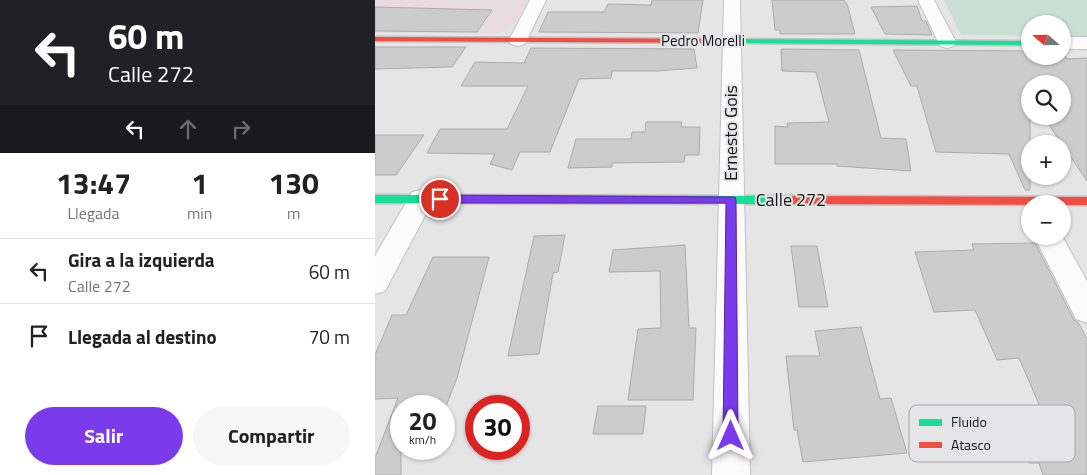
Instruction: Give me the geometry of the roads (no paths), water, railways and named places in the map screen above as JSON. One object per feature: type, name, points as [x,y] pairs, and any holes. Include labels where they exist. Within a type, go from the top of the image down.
[{"type":"street","points":[[518,40],[538,0]]},
{"type":"street","name":"Ernesto Gois","points":[[731,475],[732,0]]},
{"type":"street","points":[[926,0],[947,42]]},
{"type":"street","name":"Pedro Morelli","points":[[375,38],[1021,43]]},
{"type":"street","points":[[1071,43],[1087,43]]},
{"type":"street","name":"Calle 272","points":[[375,199],[1021,202]]},
{"type":"street","points":[[375,282],[421,199]]},
{"type":"street","name":"Calle 272","points":[[1071,201],[1087,201]]},
{"type":"street","points":[[1053,245],[1087,310]]}]
